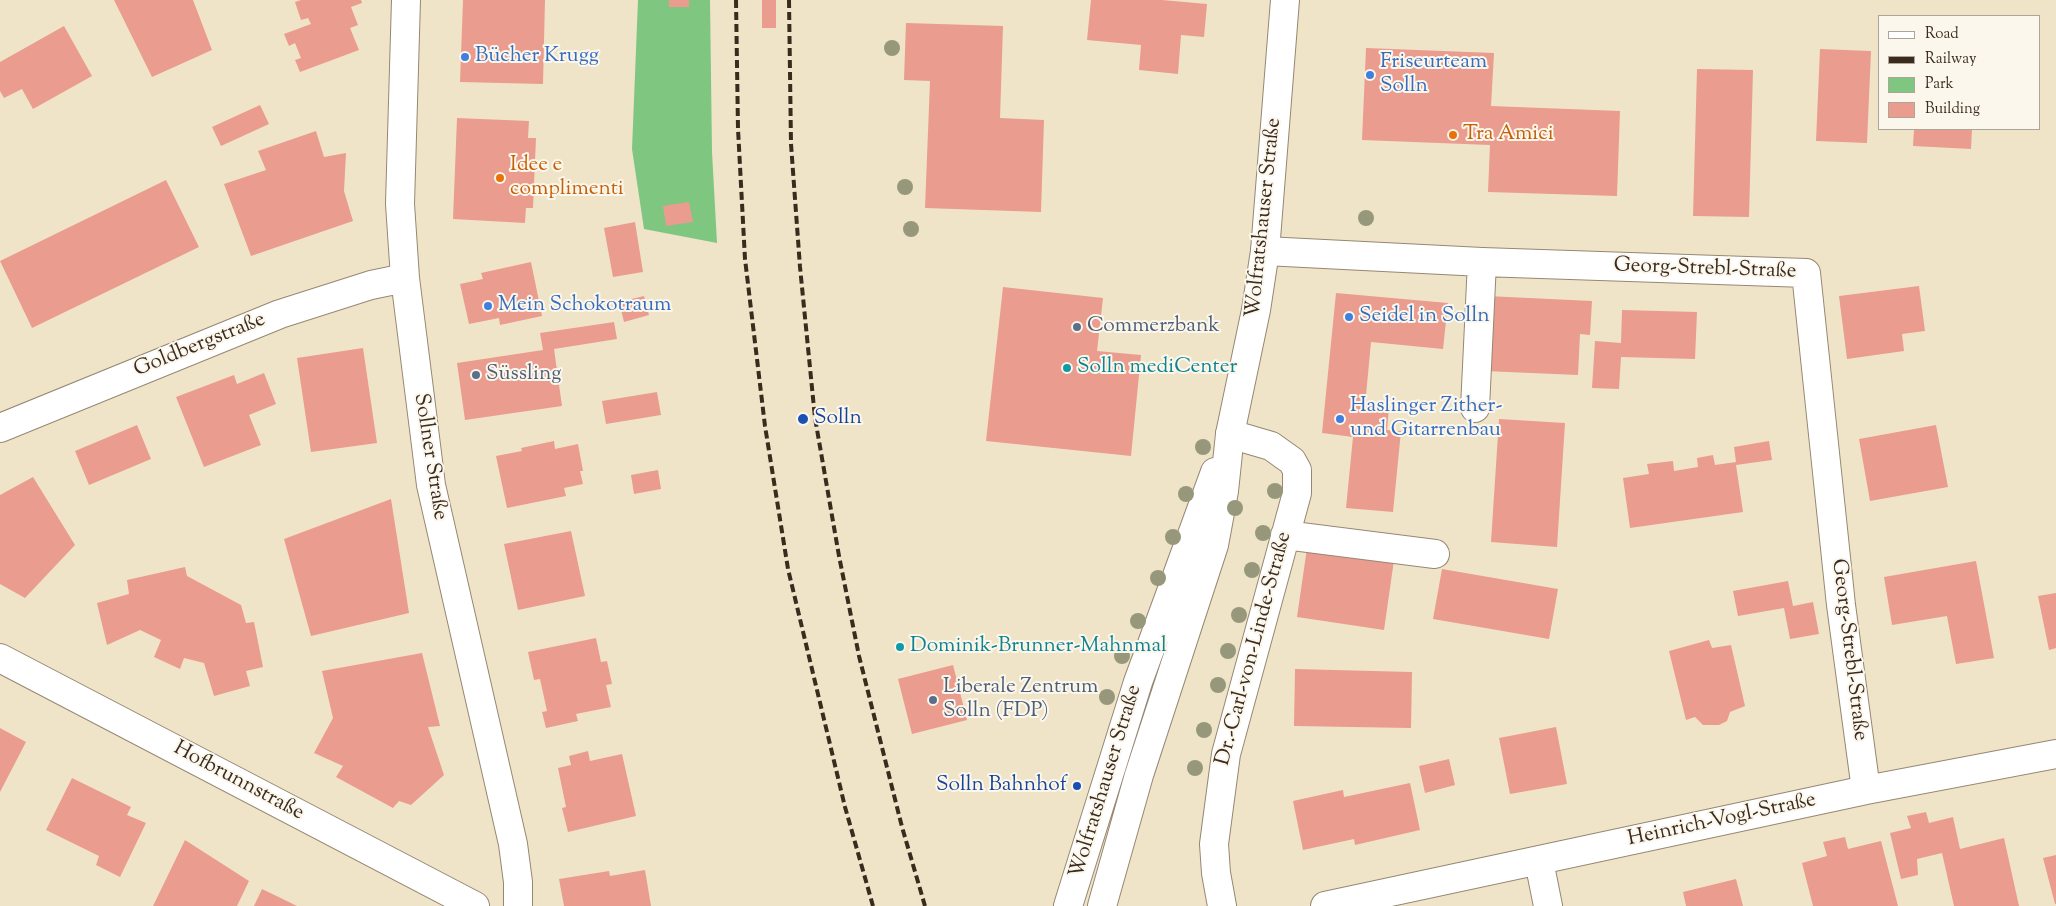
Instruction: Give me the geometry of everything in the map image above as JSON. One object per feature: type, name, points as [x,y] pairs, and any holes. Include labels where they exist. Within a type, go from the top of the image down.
[{"type":"street","name":"Sollner Straße","points":[[406,0],[400,204],[404,278],[431,485],[513,844],[518,882],[518,906]]},
{"type":"street","name":"Wolfratshauser Straße","points":[[1102,906],[1139,775],[1214,545],[1224,491],[1230,434],[1256,310],[1265,251],[1285,0]]},
{"type":"street","name":"Georg-Strebl-Straße","points":[[1265,251],[1482,262],[1806,272],[1841,605],[1866,790]]},
{"type":"street","points":[[1475,408],[1482,262]]},
{"type":"street","name":"Goldbergstraße","points":[[0,428],[280,314],[371,285],[404,278]]},
{"type":"street","name":"Wolfratshauser Straße","points":[[1068,906],[1138,682],[1230,434]]},
{"type":"street","name":"Dr.-Carl-von-Linde-Straße","points":[[1222,906],[1216,873],[1214,844],[1226,754],[1297,493],[1297,470],[1292,461],[1271,446],[1230,434]]},
{"type":"street","points":[[1285,535],[1435,554]]},
{"type":"street","name":"Hofbrunnstraße","points":[[0,658],[475,906]]},
{"type":"street","name":"Heinrich-Vogl-Straße","points":[[1326,906],[1391,899],[1539,861],[1866,790],[2056,754]]},
{"type":"street","points":[[1539,861],[1548,906]]},
{"type":"green space","points":[[638,0],[710,0],[712,152],[717,243],[644,229],[632,149]]},
{"type":"building","points":[[114,0],[193,0],[212,50],[152,77]]},
{"type":"building","points":[[301,0],[361,0],[362,3],[351,7],[358,25],[350,28],[359,50],[300,72],[295,60],[301,58],[295,43],[289,46],[284,34],[311,24],[308,18],[301,20],[295,2]]},
{"type":"building","points":[[463,0],[545,0],[543,84],[460,82]]},
{"type":"building","points":[[669,0],[689,0],[689,7],[669,7]]},
{"type":"building","points":[[762,0],[776,0],[776,28],[762,28]]},
{"type":"building","points":[[1091,0],[1162,0],[1207,4],[1204,37],[1181,35],[1178,74],[1139,70],[1141,45],[1087,40]]},
{"type":"building","points":[[906,23],[1003,26],[1000,118],[1044,120],[1041,212],[925,208],[930,81],[904,80]]},
{"type":"building","points":[[64,26],[92,76],[33,109],[22,89],[4,98],[0,91],[0,62]]},
{"type":"building","points":[[1366,48],[1494,53],[1491,106],[1620,111],[1617,196],[1488,192],[1490,145],[1362,140]]},
{"type":"building","points":[[1820,49],[1871,51],[1867,143],[1816,141]]},
{"type":"building","points":[[1697,69],[1753,70],[1749,217],[1693,216]]},
{"type":"building","points":[[260,105],[269,124],[221,146],[212,127]]},
{"type":"building","points":[[457,118],[529,121],[528,138],[536,138],[533,208],[526,208],[525,223],[453,219]]},
{"type":"building","points":[[1914,130],[1972,130],[1971,149],[1913,146]]},
{"type":"building","points":[[316,131],[324,157],[346,153],[344,191],[353,221],[251,256],[224,184],[266,170],[258,151]]},
{"type":"building","points":[[166,180],[199,247],[32,328],[0,261]]},
{"type":"building","points":[[689,202],[693,222],[666,226],[663,206]]},
{"type":"building","points":[[635,222],[643,272],[613,277],[604,228]]},
{"type":"building","points":[[531,262],[542,316],[500,325],[499,318],[469,324],[460,284],[483,279],[481,273]]},
{"type":"building","points":[[1919,286],[1925,331],[1902,334],[1904,351],[1847,359],[1839,296]]},
{"type":"building","name":"Solln mediCenter","points":[[1003,287],[1103,298],[1097,351],[1141,355],[1131,456],[986,441]]},
{"type":"building","points":[[1336,293],[1448,303],[1443,349],[1371,342],[1365,406],[1389,408],[1387,430],[1401,431],[1393,512],[1346,508],[1353,437],[1322,433]]},
{"type":"building","points":[[644,296],[649,315],[624,322],[619,302]]},
{"type":"building","points":[[1487,296],[1592,301],[1590,335],[1580,334],[1578,375],[1484,371]]},
{"type":"building","points":[[1622,310],[1697,312],[1695,359],[1621,357],[1619,389],[1592,388],[1595,341],[1621,343]]},
{"type":"building","points":[[614,322],[617,339],[554,349],[562,406],[465,420],[457,363],[543,350],[540,333]]},
{"type":"building","points":[[363,348],[377,443],[311,452],[297,358]]},
{"type":"building","points":[[264,373],[276,404],[249,415],[261,445],[204,467],[176,397],[234,375],[237,384]]},
{"type":"building","points":[[657,392],[661,415],[606,424],[602,401]]},
{"type":"building","points":[[1499,419],[1565,423],[1557,547],[1491,542]]},
{"type":"building","points":[[137,425],[151,459],[89,485],[75,451]]},
{"type":"building","points":[[1936,425],[1948,487],[1870,501],[1859,439]]},
{"type":"building","points":[[554,441],[555,449],[578,444],[583,471],[580,471],[583,484],[564,488],[566,496],[507,508],[496,456],[522,451],[521,448]]},
{"type":"building","points":[[1769,441],[1772,460],[1736,465],[1743,512],[1630,528],[1623,478],[1649,474],[1647,464],[1673,461],[1674,471],[1698,467],[1697,458],[1713,455],[1715,465],[1736,462],[1734,447]]},
{"type":"building","points":[[658,470],[661,489],[634,494],[631,475]]},
{"type":"building","points":[[33,477],[75,545],[25,598],[0,584],[0,495]]},
{"type":"building","points":[[391,499],[409,613],[311,636],[284,539]]},
{"type":"building","points":[[571,531],[585,596],[518,610],[504,544]]},
{"type":"building","points":[[1307,548],[1394,560],[1384,630],[1297,617]]},
{"type":"building","points":[[1976,561],[1994,658],[1956,664],[1947,616],[1892,625],[1884,577]]},
{"type":"building","points":[[185,567],[187,576],[241,605],[246,623],[254,622],[263,667],[246,671],[250,686],[214,696],[204,663],[184,658],[180,669],[154,657],[161,640],[140,630],[107,645],[97,603],[129,594],[127,580]]},
{"type":"building","points":[[1442,569],[1558,589],[1549,639],[1433,619]]},
{"type":"building","points":[[1788,581],[1793,606],[1813,602],[1819,634],[1790,639],[1784,608],[1738,616],[1733,591]]},
{"type":"building","points":[[2056,593],[2056,648],[2049,650],[2038,596]]},
{"type":"building","points":[[596,638],[601,662],[607,661],[612,684],[606,685],[611,707],[576,714],[578,721],[546,728],[542,712],[547,711],[540,679],[534,680],[528,652]]},
{"type":"building","points":[[1709,640],[1712,648],[1731,645],[1745,706],[1730,712],[1727,721],[1719,725],[1703,725],[1695,717],[1686,720],[1669,651]]},
{"type":"building","points":[[422,653],[440,726],[428,727],[444,775],[411,805],[399,801],[393,808],[336,777],[343,766],[314,753],[333,718],[322,671]]},
{"type":"building","name":"Liberale Zentrum Solln (FDP)","points":[[953,665],[967,720],[912,734],[898,679]]},
{"type":"building","points":[[1295,669],[1412,672],[1411,728],[1294,726]]},
{"type":"building","points":[[1556,727],[1567,784],[1510,794],[1499,738]]},
{"type":"building","points":[[0,728],[26,742],[0,792]]},
{"type":"building","points":[[588,751],[590,761],[622,754],[636,816],[568,832],[562,808],[566,807],[558,768],[571,765],[569,756]]},
{"type":"building","points":[[1449,759],[1455,785],[1425,793],[1419,766]]},
{"type":"building","points":[[72,778],[131,807],[127,815],[146,823],[120,877],[96,865],[99,856],[46,830]]},
{"type":"building","points":[[1410,783],[1420,830],[1355,845],[1354,839],[1303,850],[1293,801],[1343,790],[1344,797]]},
{"type":"building","points":[[1926,812],[1929,823],[1953,817],[1960,849],[2004,838],[2019,906],[1954,906],[1942,853],[1917,859],[1918,875],[1901,879],[1890,833],[1911,828],[1907,816]]},
{"type":"building","points":[[1845,837],[1848,849],[1881,841],[1898,906],[1813,906],[1802,863],[1827,856],[1823,842]]},
{"type":"building","points":[[185,840],[249,881],[237,906],[153,906]]},
{"type":"building","points":[[2056,855],[2056,904],[2055,904],[2043,858]]},
{"type":"building","points":[[645,870],[651,906],[564,906],[559,879],[609,871],[610,876]]},
{"type":"building","points":[[1736,879],[1743,906],[1686,906],[1683,892]]},
{"type":"building","points":[[262,889],[291,903],[297,906],[254,906]]},
{"type":"railway","points":[[736,0],[738,129],[745,259],[765,426],[788,569],[845,807],[873,906]]},
{"type":"railway","points":[[789,0],[791,144],[800,267],[815,418],[859,656],[902,827],[925,906]]},
{"type":"place","name":"Bücher Krugg","points":[[465,57]]},
{"type":"place","name":"Friseurteam Solln","points":[[1370,75]]},
{"type":"place","name":"Tra Amici","points":[[1453,135]]},
{"type":"place","name":"Idee e complimenti","points":[[500,178]]},
{"type":"place","name":"Mein Schokotraum","points":[[488,306]]},
{"type":"place","name":"Seidel in Solln","points":[[1349,317]]},
{"type":"place","name":"Commerzbank","points":[[1077,327]]},
{"type":"place","name":"Solln mediCenter","points":[[1067,368]]},
{"type":"place","name":"Süssling","points":[[476,375]]},
{"type":"place","name":"Solln","points":[[803,419]]},
{"type":"place","name":"Haslinger Zither- und Gitarrenbau","points":[[1340,419]]},
{"type":"place","name":"Dominik-Brunner-Mahnmal","points":[[900,647]]},
{"type":"place","name":"Liberale Zentrum Solln (FDP)","points":[[933,700]]},
{"type":"place","name":"Solln Bahnhof","points":[[1077,786]]}]
